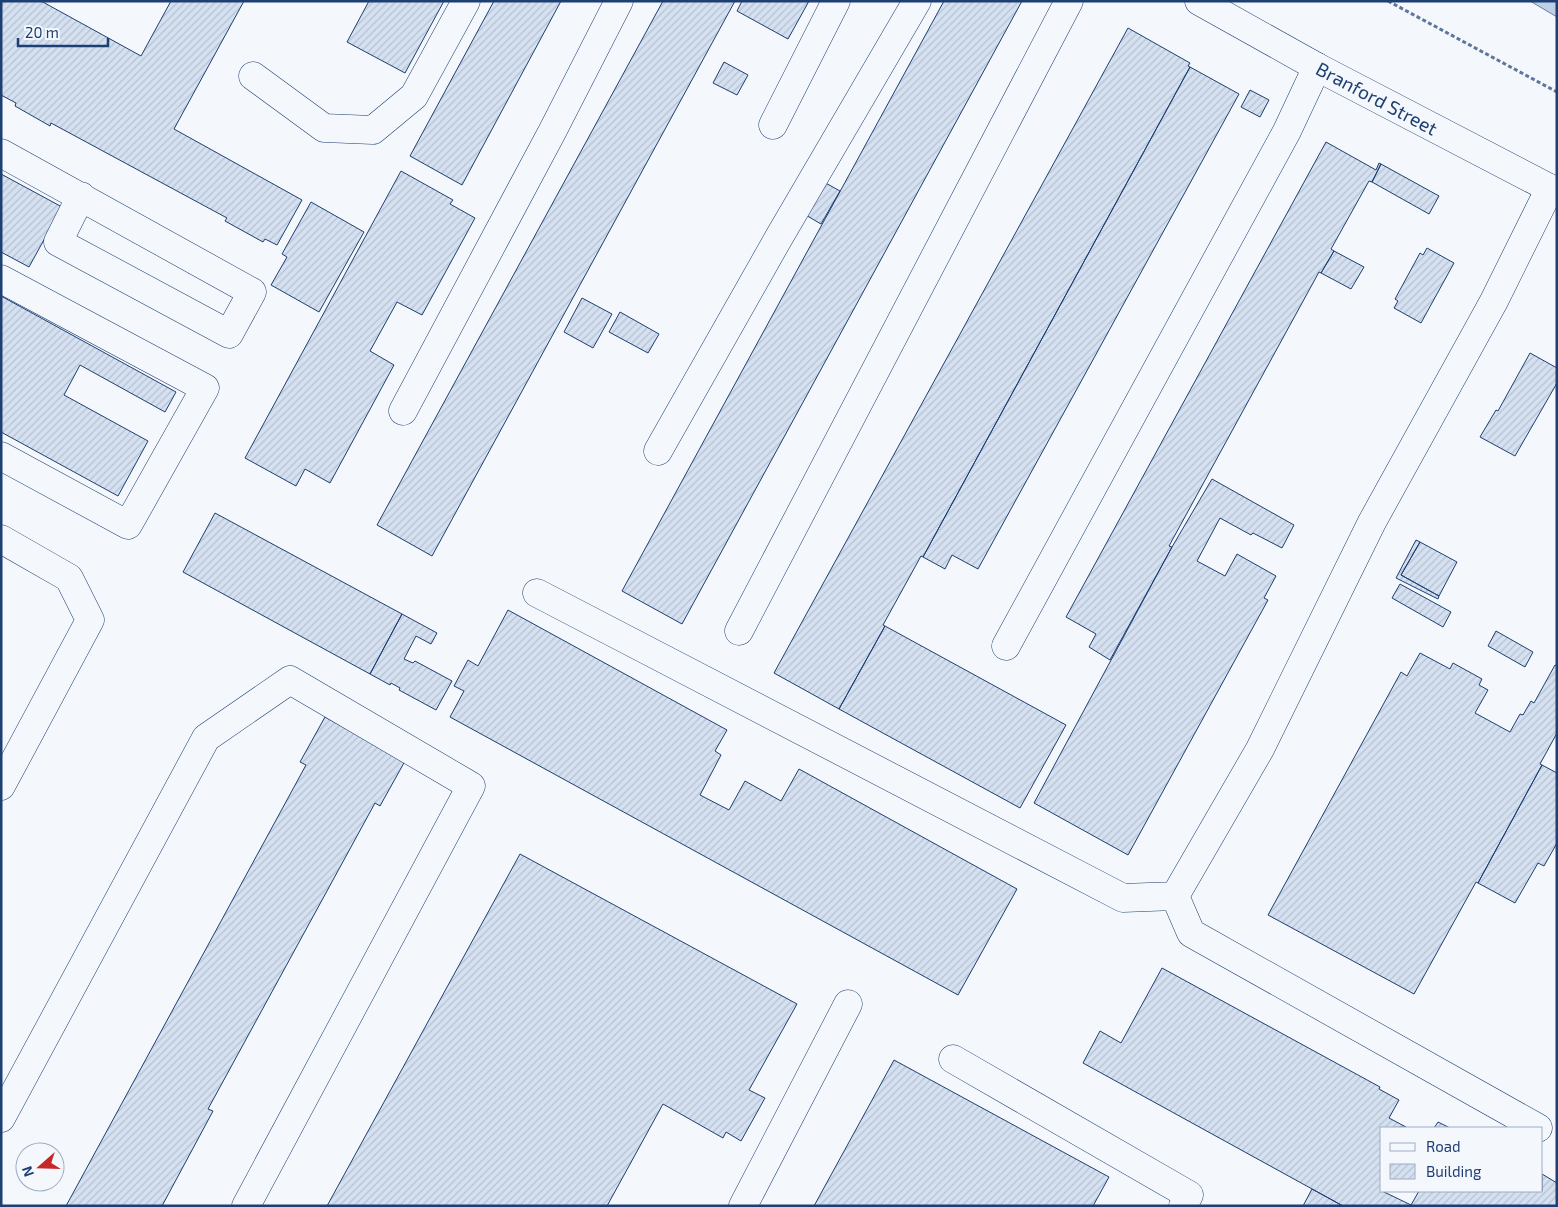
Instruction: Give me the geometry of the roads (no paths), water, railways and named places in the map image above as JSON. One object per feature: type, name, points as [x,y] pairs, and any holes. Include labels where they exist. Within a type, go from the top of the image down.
[{"type":"main road","points":[[253,76],[324,128],[373,130],[414,96],[466,1]]},
{"type":"main road","points":[[403,411],[552,132],[619,1]]},
{"type":"main road","points":[[773,125],[836,1]]},
{"type":"main road","points":[[658,451],[783,230],[917,1]]},
{"type":"main road","points":[[739,631],[1069,1]]},
{"type":"main road","name":"Branford Street","points":[[1199,1],[1317,67],[1554,190]]},
{"type":"main road","points":[[1006,646],[1287,131],[1317,67]]},
{"type":"main road","points":[[1,153],[81,196],[252,292],[229,334],[58,242],[81,196]]},
{"type":"main road","points":[[1176,896],[1260,749],[1372,522],[1554,190]]},
{"type":"main road","points":[[1,278],[205,388],[128,525],[1,456]]},
{"type":"main road","points":[[1,539],[69,578],[90,620],[1,786]]},
{"type":"main road","points":[[537,593],[1123,898],[1176,896]]},
{"type":"main road","points":[[1,1118],[206,738],[290,680],[471,786],[246,1206]]},
{"type":"main road","points":[[1176,896],[1190,933],[1536,1127]]},
{"type":"main road","points":[[742,1206],[848,1004]]},
{"type":"main road","points":[[953,1059],[1189,1195],[1183,1206]]},
{"type":"main road","points":[[1543,1132],[1557,1139]]},
{"type":"water","points":[[1530,1],[1557,1],[1557,17]]}]
